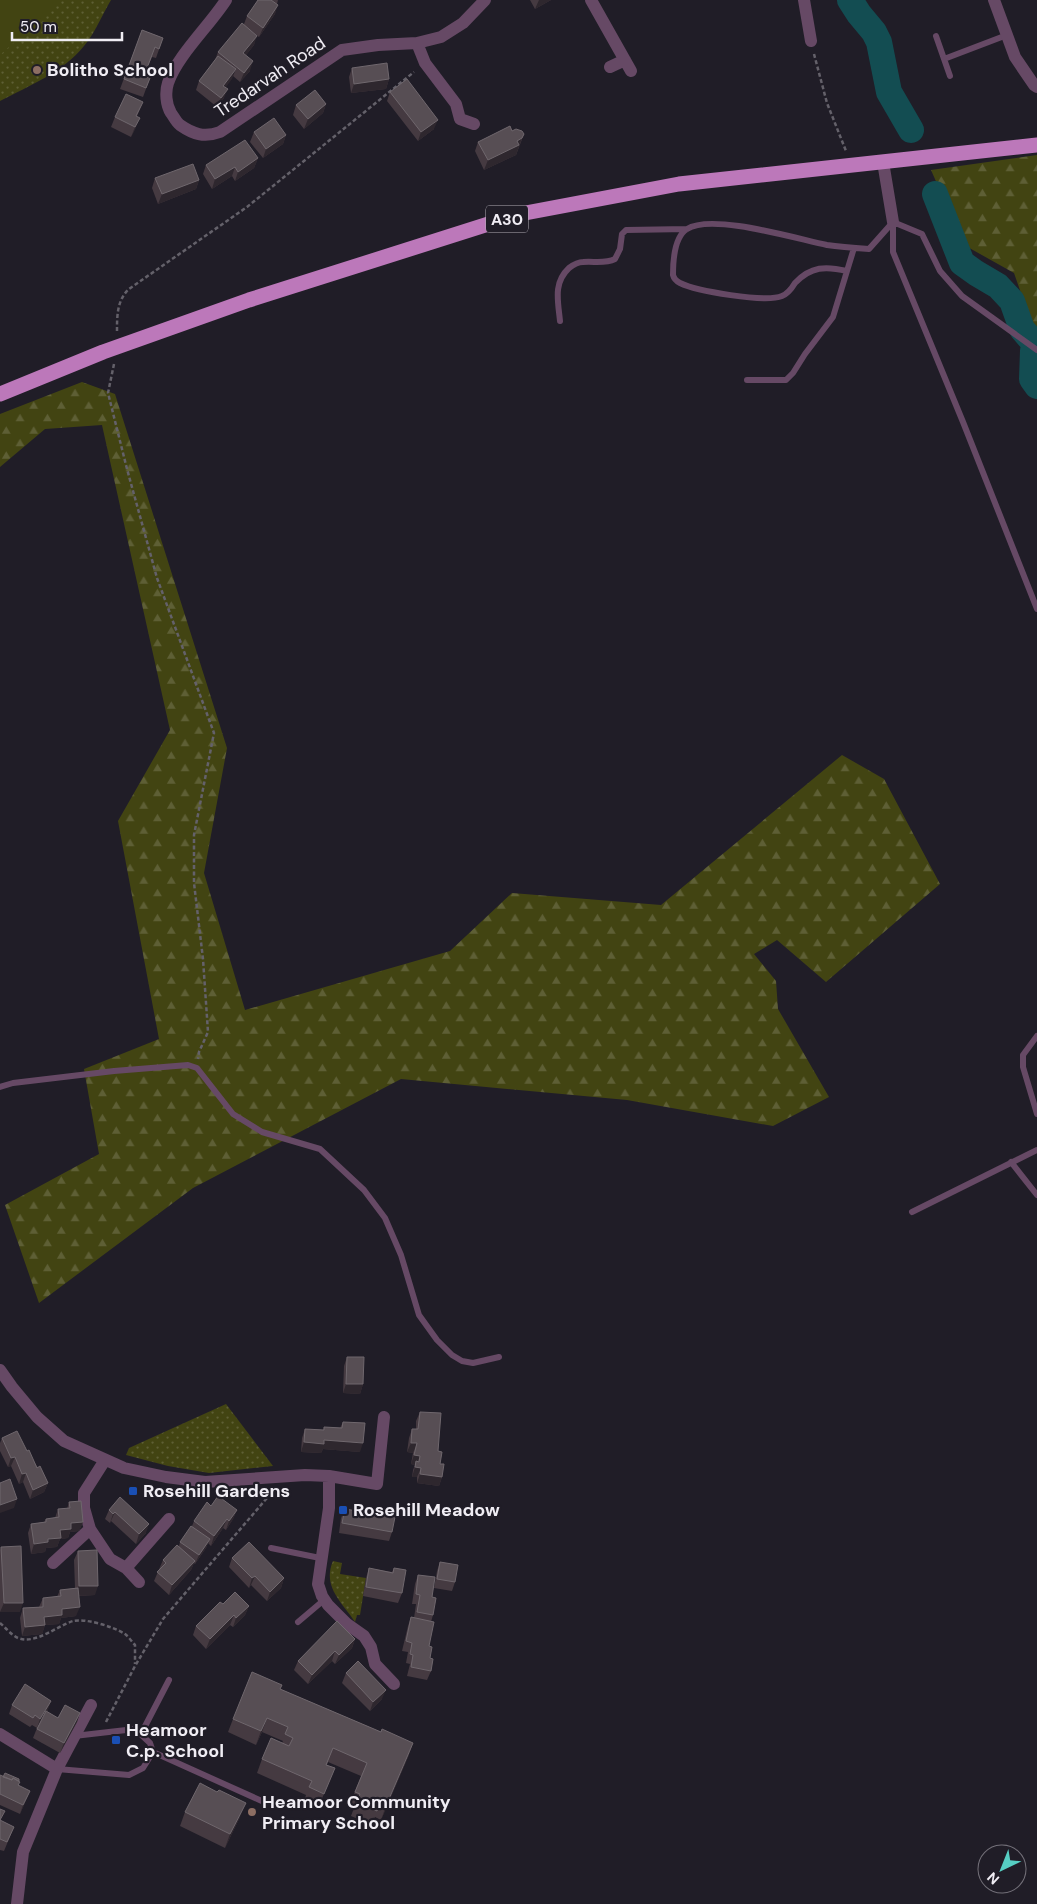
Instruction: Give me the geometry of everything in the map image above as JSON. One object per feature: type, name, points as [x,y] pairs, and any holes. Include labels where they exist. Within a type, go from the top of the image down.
[{"type":"highway","name":"A30","points":[[0,394],[118,347],[248,300],[520,214],[679,184],[1037,144]]},
{"type":"street","name":"Tredarvah Road","points":[[226,0],[177,64],[167,84],[167,106],[177,123],[192,132],[202,135],[210,136],[220,132],[342,50],[378,45],[417,43],[441,37],[463,23],[485,0]]},
{"type":"street","points":[[592,0],[628,66],[610,68]]},
{"type":"street","points":[[804,0],[811,41]]},
{"type":"street","points":[[994,0],[1015,57],[1037,87]]},
{"type":"street","points":[[417,43],[425,63],[456,104],[460,120],[474,124]]},
{"type":"street","points":[[883,162],[893,222]]},
{"type":"street","points":[[0,1370],[37,1417],[64,1441],[124,1468],[166,1477],[205,1482],[305,1475],[329,1476],[378,1484],[384,1417]]},
{"type":"street","points":[[105,1460],[84,1493],[84,1508],[90,1529],[110,1559],[126,1568],[139,1582]]},
{"type":"street","points":[[329,1476],[328,1508],[318,1584],[324,1600],[347,1624],[364,1636],[371,1647],[375,1664],[394,1684]]},
{"type":"street","points":[[126,1568],[169,1519]]},
{"type":"street","points":[[54,1563],[90,1529]]},
{"type":"street","points":[[17,1904],[23,1852],[57,1769],[91,1705]]},
{"type":"street","points":[[0,1734],[57,1769]]},
{"type":"lane","points":[[944,59],[1007,34]]},
{"type":"lane","points":[[936,36],[950,76]]},
{"type":"lane","points":[[560,321],[557,288],[562,276],[572,266],[581,262],[607,262],[615,259],[620,250],[622,234],[626,230],[687,229],[698,224],[727,224],[829,245],[869,249],[893,222]]},
{"type":"lane","points":[[893,222],[922,234],[940,271],[962,296],[1037,350]]},
{"type":"lane","points":[[893,222],[893,252],[1037,608]]},
{"type":"lane","points":[[687,229],[679,238],[673,268],[674,279],[685,285],[742,297],[775,298],[788,292],[803,274],[807,272],[831,267],[847,271]]},
{"type":"lane","points":[[747,380],[786,380],[793,373],[832,318],[854,248]]},
{"type":"lane","points":[[1037,1036],[1022,1055],[1023,1067],[1037,1114]]},
{"type":"lane","points":[[0,1087],[13,1083],[114,1071],[188,1065],[197,1068],[233,1114],[262,1132],[320,1149],[364,1190],[385,1218],[401,1255],[419,1315],[437,1340],[452,1355],[462,1361],[473,1363],[499,1357]]},
{"type":"lane","points":[[912,1212],[1037,1150]]},
{"type":"lane","points":[[1011,1162],[1037,1195]]},
{"type":"lane","points":[[272,1548],[320,1558]]},
{"type":"lane","points":[[298,1622],[324,1600]]},
{"type":"lane","points":[[141,1734],[169,1680]]},
{"type":"lane","points":[[74,1736],[136,1729],[150,1743],[153,1752],[264,1802]]},
{"type":"lane","points":[[57,1769],[129,1775],[143,1768],[153,1752]]},
{"type":"path","points":[[811,41],[827,103],[851,166]]},
{"type":"path","points":[[197,1068],[199,1052],[208,1032],[203,959],[194,883],[194,835],[214,733],[157,578],[126,469],[108,392],[118,347],[118,314],[122,296],[129,289],[246,207],[425,63]]},
{"type":"path","points":[[102,1732],[135,1666],[163,1619],[286,1477]]},
{"type":"path","points":[[0,1623],[18,1638],[29,1639],[53,1632],[74,1621],[92,1622],[109,1626],[126,1635],[135,1645],[135,1666]]},
{"type":"green space","name":"Bolitho School","points":[[0,0],[111,0],[92,35],[76,55],[45,78],[0,101]]},
{"type":"green space","points":[[0,0],[61,0],[0,55]]},
{"type":"green space","points":[[1037,155],[1037,329],[1032,325],[1014,273],[964,245],[931,170]]},
{"type":"green space","points":[[82,382],[115,394],[227,748],[204,873],[245,1010],[450,951],[512,893],[661,905],[842,755],[884,779],[940,884],[826,982],[777,940],[754,954],[776,981],[778,1009],[829,1097],[773,1126],[627,1100],[401,1079],[193,1188],[39,1303],[5,1205],[99,1154],[84,1069],[159,1039],[118,821],[170,730],[102,425],[45,429],[0,467],[0,414]]},
{"type":"green space","points":[[226,1404],[273,1466],[209,1473],[168,1466],[126,1455],[129,1448]]},
{"type":"green space","points":[[333,1561],[342,1563],[340,1574],[366,1578],[360,1615],[357,1615],[355,1622],[339,1601],[332,1586],[330,1570]]},
{"type":"building","points":[[258,0],[271,0],[278,5],[263,28],[247,16]]},
{"type":"building","points":[[242,23],[257,36],[243,53],[253,61],[244,73],[218,52]]},
{"type":"building","points":[[142,30],[163,38],[159,49],[155,47],[144,76],[150,78],[146,88],[124,79]]},
{"type":"building","points":[[218,56],[236,69],[223,86],[228,89],[221,98],[199,81]]},
{"type":"building","points":[[387,63],[389,79],[354,84],[352,68]]},
{"type":"building","points":[[407,79],[438,120],[421,132],[390,92]]},
{"type":"building","points":[[315,90],[326,104],[308,119],[296,105]]},
{"type":"building","points":[[126,94],[143,102],[136,116],[140,118],[135,127],[115,117]]},
{"type":"building","points":[[274,118],[286,135],[266,149],[254,132]]},
{"type":"building","points":[[510,126],[512,131],[516,129],[524,134],[517,141],[519,145],[488,160],[478,142]]},
{"type":"building","points":[[245,140],[258,158],[238,172],[235,167],[215,179],[206,165]]},
{"type":"building","points":[[193,164],[199,180],[162,194],[155,178]]},
{"type":"building","points":[[347,1357],[364,1357],[363,1384],[346,1384]]},
{"type":"building","points":[[420,1412],[441,1413],[438,1451],[442,1452],[440,1464],[444,1464],[442,1477],[420,1474],[421,1468],[415,1467],[416,1461],[419,1462],[420,1456],[414,1455],[417,1443],[411,1443],[412,1429],[418,1429]]},
{"type":"building","points":[[343,1422],[365,1423],[363,1443],[324,1440],[324,1444],[304,1442],[305,1429],[324,1430],[324,1427],[342,1428]]},
{"type":"building","points":[[17,1431],[27,1451],[29,1450],[37,1468],[40,1466],[48,1483],[33,1490],[26,1473],[22,1474],[15,1457],[11,1458],[2,1438]]},
{"type":"building","points":[[10,1479],[17,1499],[0,1505],[0,1483]]},
{"type":"building","points":[[218,1496],[237,1510],[229,1521],[227,1519],[214,1536],[194,1521],[207,1502],[211,1506]]},
{"type":"building","points":[[120,1497],[149,1524],[139,1534],[115,1512],[113,1514],[109,1510]]},
{"type":"building","points":[[81,1501],[83,1522],[71,1523],[71,1529],[60,1530],[61,1538],[48,1539],[48,1542],[34,1544],[31,1524],[46,1522],[46,1519],[59,1517],[58,1509],[70,1508],[69,1502]]},
{"type":"building","points":[[345,1509],[395,1517],[392,1532],[342,1523]]},
{"type":"building","points":[[191,1526],[210,1539],[199,1555],[180,1542]]},
{"type":"building","points":[[249,1542],[284,1578],[270,1592],[255,1576],[252,1578],[232,1558]]},
{"type":"building","points":[[177,1545],[195,1561],[172,1585],[157,1572],[166,1563],[163,1560]]},
{"type":"building","points":[[21,1546],[23,1603],[4,1603],[1,1547]]},
{"type":"building","points":[[97,1550],[98,1586],[79,1586],[78,1551]]},
{"type":"building","points":[[440,1562],[458,1565],[455,1582],[437,1579]]},
{"type":"building","points":[[369,1568],[393,1573],[394,1568],[406,1570],[402,1593],[366,1587]]},
{"type":"building","points":[[418,1575],[435,1577],[432,1597],[436,1598],[433,1615],[417,1612],[420,1595],[416,1594]]},
{"type":"building","points":[[78,1588],[80,1607],[62,1609],[62,1615],[44,1617],[45,1625],[25,1627],[23,1608],[43,1607],[43,1598],[61,1596],[60,1590]]},
{"type":"building","points":[[235,1592],[249,1606],[236,1618],[234,1615],[210,1639],[196,1626],[220,1602],[223,1604]]},
{"type":"building","points":[[411,1617],[434,1622],[429,1646],[432,1647],[430,1658],[433,1659],[431,1671],[411,1667],[413,1655],[410,1654],[412,1643],[406,1641]]},
{"type":"building","points":[[337,1621],[355,1639],[339,1655],[335,1651],[312,1675],[298,1661]]},
{"type":"building","points":[[358,1661],[386,1690],[373,1702],[346,1673]]},
{"type":"building","points":[[252,1672],[282,1685],[280,1689],[381,1732],[382,1729],[413,1743],[386,1806],[380,1803],[377,1811],[356,1802],[360,1794],[355,1792],[367,1763],[333,1748],[326,1765],[335,1768],[324,1794],[309,1787],[312,1781],[262,1759],[271,1738],[289,1746],[293,1738],[285,1734],[288,1727],[267,1718],[261,1731],[233,1719]]},
{"type":"building","points":[[25,1684],[51,1701],[40,1719],[35,1715],[33,1718],[12,1705]]},
{"type":"building","points":[[65,1705],[80,1713],[64,1743],[37,1729],[46,1711],[58,1718]]},
{"type":"building","points":[[5,1773],[19,1779],[19,1781],[3,1777]]},
{"type":"building","points":[[0,1775],[12,1780],[13,1778],[20,1782],[18,1785],[30,1791],[23,1805],[0,1794]]},
{"type":"building","points":[[200,1783],[246,1803],[230,1834],[185,1812]]},
{"type":"building","points":[[0,1809],[5,1811],[0,1820]]},
{"type":"building","points":[[0,1820],[14,1827],[7,1842],[0,1839]]},
{"type":"waterway","points":[[850,0],[874,32],[879,42],[889,92],[911,130]]},
{"type":"waterway","points":[[935,194],[962,263],[998,286],[1012,301],[1022,329],[1036,345]]},
{"type":"waterway","points":[[1033,351],[1032,379],[1037,386]]},
{"type":"place","name":"Bolitho School","points":[[37,70]]},
{"type":"place","name":"Rosehill Gardens","points":[[133,1491]]},
{"type":"place","name":"Rosehill Meadow","points":[[343,1510]]},
{"type":"place","name":"Heamoor C.p. School","points":[[116,1740]]},
{"type":"place","name":"Heamoor Community Primary School","points":[[252,1812]]}]
